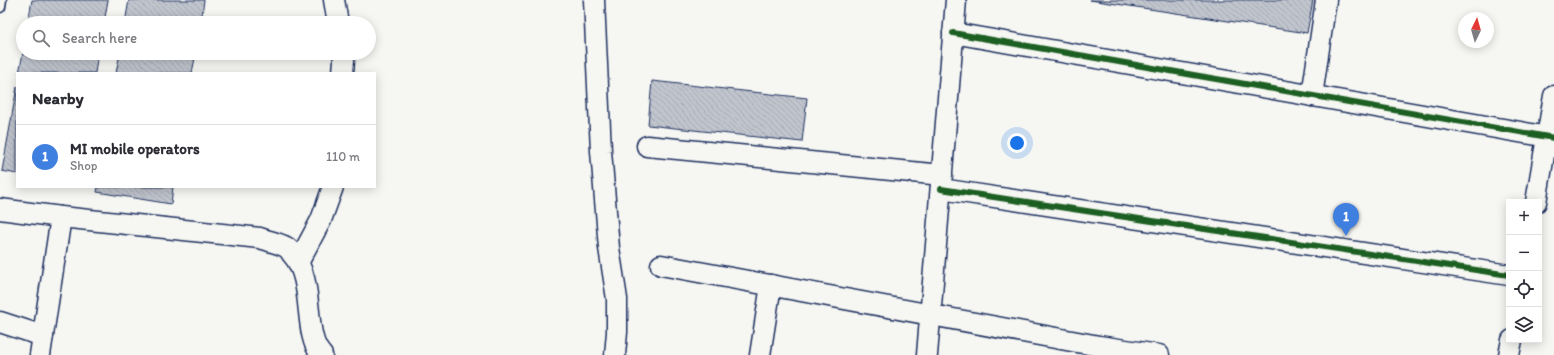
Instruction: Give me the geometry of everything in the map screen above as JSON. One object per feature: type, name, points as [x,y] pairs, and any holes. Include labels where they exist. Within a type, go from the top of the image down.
[{"type":"street","points":[[334,0],[337,16]]},
{"type":"street","points":[[594,0],[601,151],[610,248],[617,299],[615,355]]},
{"type":"street","points":[[927,355],[956,0]]},
{"type":"street","points":[[1312,96],[1326,0]]},
{"type":"street","points":[[953,33],[1551,137]]},
{"type":"street","points":[[343,72],[344,60]]},
{"type":"street","points":[[1537,199],[1551,137],[1554,96]]},
{"type":"street","points":[[647,146],[942,182],[1506,275]]},
{"type":"street","points":[[299,261],[321,220],[333,188]]},
{"type":"street","points":[[0,209],[61,218],[260,238],[286,247],[299,261],[307,290],[312,335],[319,352],[322,355]]},
{"type":"street","points":[[0,322],[42,346],[61,218]]},
{"type":"street","points":[[661,264],[931,315],[1098,350],[1159,355]]},
{"type":"street","points":[[760,355],[771,285]]},
{"type":"street","points":[[1509,355],[1511,343]]},
{"type":"lane","points":[[0,7],[1,0]]},
{"type":"building","points":[[32,0],[108,0],[105,16],[29,16]]},
{"type":"building","points":[[129,0],[204,0],[202,16],[126,16]]},
{"type":"building","points":[[1090,0],[1313,0],[1307,33]]},
{"type":"building","points":[[22,60],[97,60],[95,72],[19,72]]},
{"type":"building","points":[[119,60],[195,60],[192,72],[116,72]]},
{"type":"building","points":[[652,81],[807,98],[802,142],[648,125]]},
{"type":"building","points":[[16,93],[16,174],[2,171]]},
{"type":"building","points":[[98,188],[173,188],[171,204],[97,192]]},
{"type":"cycle path","points":[[953,33],[1554,138]]},
{"type":"cycle path","points":[[941,189],[1506,275]]},
{"type":"place","name":"MI mobile operators","points":[[1346,236]]}]
